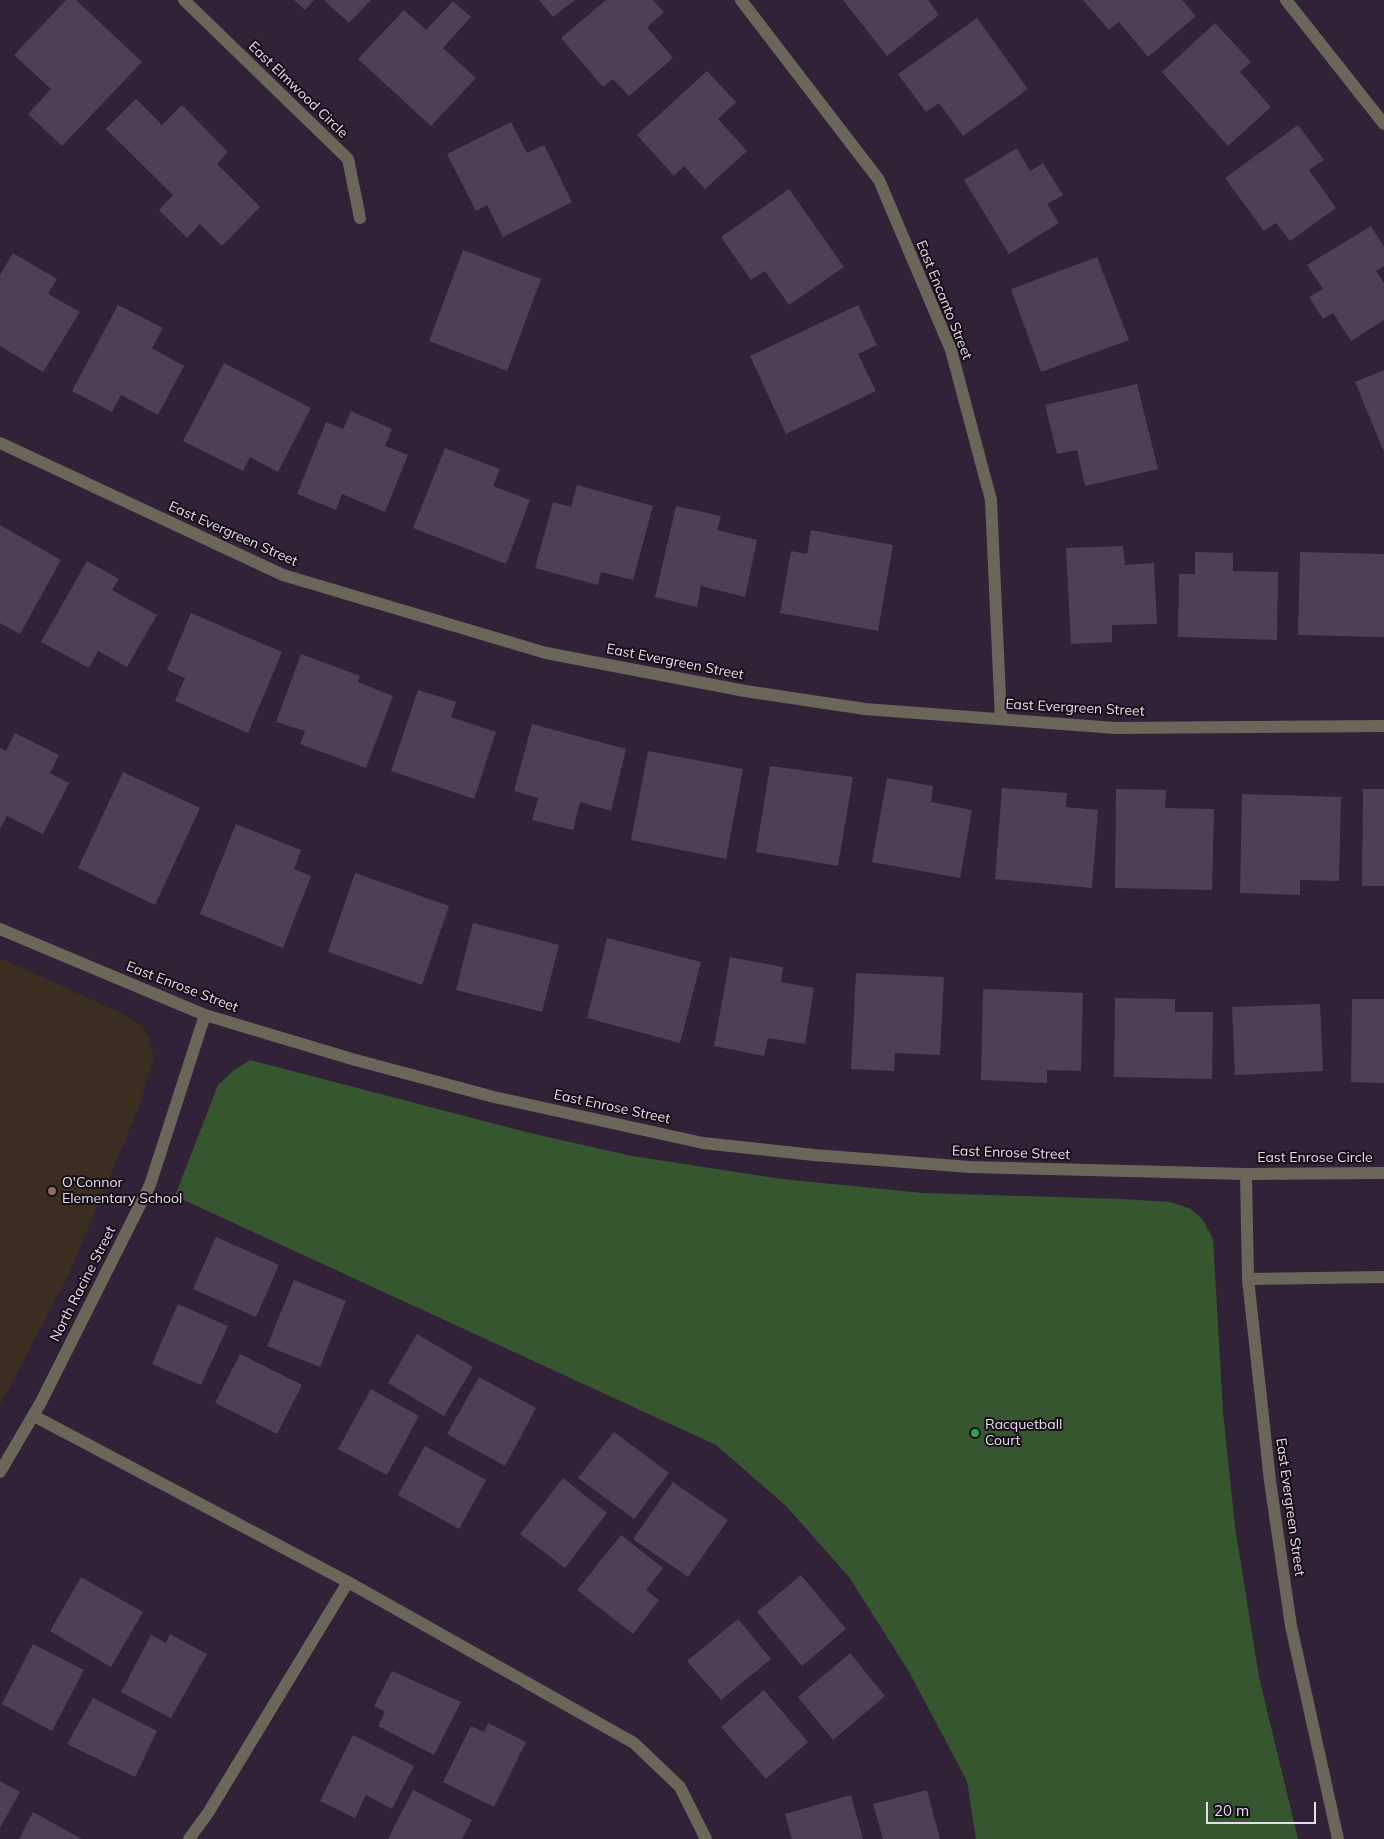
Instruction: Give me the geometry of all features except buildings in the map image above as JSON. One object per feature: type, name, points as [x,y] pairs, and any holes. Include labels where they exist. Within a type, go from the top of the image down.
[{"type":"street","name":"East Elmwood Circle","points":[[184,0],[348,159],[360,218]]},
{"type":"street","name":"East Encanto Street","points":[[741,0],[879,180],[951,350],[991,500],[1001,719]]},
{"type":"street","points":[[1286,0],[1384,124]]},
{"type":"street","name":"East Evergreen Street","points":[[0,443],[283,576],[546,652],[763,694],[865,709],[1115,728],[1384,726]]},
{"type":"street","name":"East Enrose Street","points":[[0,929],[205,1015],[352,1059],[494,1097],[703,1142],[814,1155],[970,1167],[1246,1174]]},
{"type":"street","name":"North Racine Street","points":[[0,1472],[34,1416],[150,1185],[205,1015]]},
{"type":"street","name":"East Enrose Circle","points":[[1246,1174],[1384,1173]]},
{"type":"street","name":"East Evergreen Street","points":[[1246,1174],[1248,1279],[1270,1481],[1291,1626],[1338,1839]]},
{"type":"street","points":[[1248,1279],[1384,1277]]},
{"type":"street","points":[[34,1416],[348,1582],[634,1743],[680,1787],[706,1839]]},
{"type":"street","points":[[189,1839],[208,1813],[348,1582]]},
{"type":"shaded area","name":"O'Connor Elementary School","points":[[0,958],[126,1015],[144,1028],[149,1038],[154,1058],[139,1107],[68,1276],[0,1405]]},
{"type":"green space","points":[[250,1060],[530,1133],[632,1156],[782,1179],[923,1193],[1121,1199],[1170,1202],[1191,1209],[1203,1220],[1213,1239],[1223,1412],[1235,1527],[1259,1677],[1298,1839],[976,1839],[967,1781],[908,1670],[849,1577],[786,1506],[716,1445],[175,1196],[218,1085],[233,1071]]},
{"type":"place","name":"O'Connor Elementary School","points":[[52,1191]]},
{"type":"place","name":"Racquetball Court","points":[[975,1433]]}]
